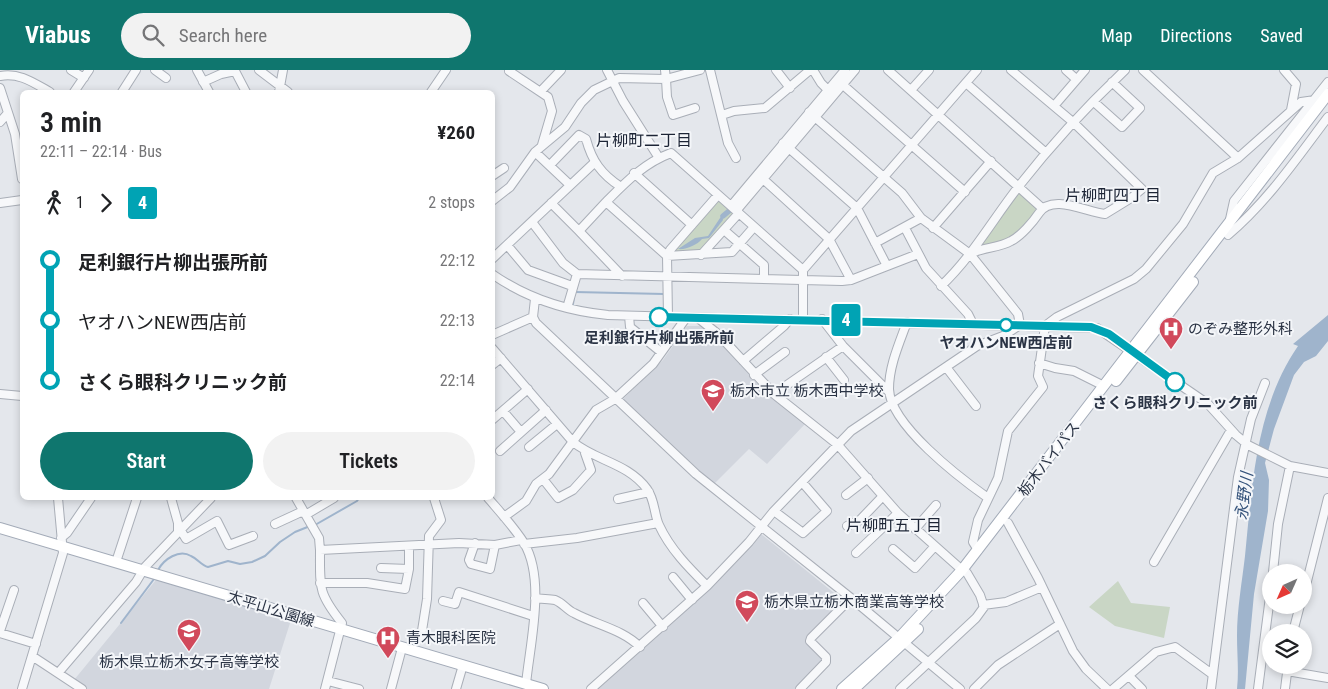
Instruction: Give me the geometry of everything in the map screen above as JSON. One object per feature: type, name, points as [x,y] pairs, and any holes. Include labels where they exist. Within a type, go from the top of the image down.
[{"type":"main road","name":"栃木バイパス","points":[[965,572],[978,550],[1104,386],[1228,235],[1328,94]]},
{"type":"main road","name":"栃木バイパス","points":[[854,689],[902,641],[1008,523],[1230,222],[1301,134],[1328,104]]},
{"type":"main road","name":"太平山公園線","points":[[0,528],[62,542],[142,571],[543,689]]},
{"type":"main road","name":"栃木バイパス","points":[[842,689],[902,641]]},
{"type":"street","points":[[71,70],[84,78]]},
{"type":"street","points":[[75,90],[89,70]]},
{"type":"street","points":[[123,90],[136,70]]},
{"type":"street","points":[[155,70],[166,78]]},
{"type":"street","points":[[197,70],[205,89],[221,74],[235,71],[245,90]]},
{"type":"street","points":[[259,70],[280,90]]},
{"type":"street","points":[[280,90],[283,70]]},
{"type":"street","points":[[432,90],[446,70]]},
{"type":"street","points":[[509,70],[541,91],[548,98],[552,111],[542,145]]},
{"type":"street","points":[[541,91],[562,70]]},
{"type":"street","points":[[607,70],[617,76],[666,79],[700,70]]},
{"type":"street","points":[[665,70],[667,97],[673,115],[695,108]]},
{"type":"street","points":[[710,70],[728,144],[736,158]]},
{"type":"street","points":[[776,70],[790,88]]},
{"type":"street","points":[[722,115],[734,111],[766,108],[811,70],[831,93]]},
{"type":"street","points":[[701,255],[724,230],[735,210],[831,93],[844,70]]},
{"type":"street","points":[[831,93],[843,85],[855,70]]},
{"type":"street","points":[[888,70],[1042,208]]},
{"type":"street","points":[[911,90],[929,70]]},
{"type":"street","points":[[803,270],[977,70]]},
{"type":"street","points":[[970,254],[987,246],[1012,241],[1035,218],[1042,208],[1052,203],[1105,214],[1142,189],[1074,124],[1011,70]]},
{"type":"street","points":[[1066,70],[1076,79]]},
{"type":"street","points":[[1054,106],[1085,70]]},
{"type":"street","points":[[941,286],[970,254],[1019,186],[1046,153],[1112,82],[1126,70]]},
{"type":"street","points":[[1143,70],[1238,158]]},
{"type":"street","points":[[1284,70],[1296,84],[1291,110]]},
{"type":"street","points":[[0,76],[24,78],[46,90]]},
{"type":"street","points":[[495,200],[510,187],[535,152],[565,127],[581,103],[594,90],[617,76]]},
{"type":"street","points":[[617,76],[659,158]]},
{"type":"street","points":[[966,82],[1046,153]]},
{"type":"street","points":[[1094,102],[1122,127],[1140,108],[1112,82]]},
{"type":"street","points":[[1230,222],[1234,201],[1328,82]]},
{"type":"street","points":[[843,85],[964,192]]},
{"type":"street","points":[[0,91],[15,134],[20,166]]},
{"type":"street","points":[[978,550],[973,542],[978,520],[998,478],[1008,431],[1043,387],[1038,376],[1045,326],[1056,317],[1134,279],[1146,268],[1183,224],[1213,173],[1238,158],[1301,102],[1315,100]]},
{"type":"street","points":[[0,122],[8,113]]},
{"type":"street","points":[[812,115],[907,198],[921,218],[970,254],[1018,314],[1020,325]]},
{"type":"street","points":[[1228,235],[1265,200],[1328,117]]},
{"type":"street","points":[[550,165],[579,135],[586,139],[594,162],[606,177],[620,187]]},
{"type":"street","points":[[735,210],[763,179],[786,146]]},
{"type":"street","points":[[786,146],[857,208],[887,266]]},
{"type":"street","points":[[535,152],[570,185]]},
{"type":"street","points":[[579,231],[634,174],[659,158],[671,153],[803,270],[803,319]]},
{"type":"street","points":[[933,228],[991,161]]},
{"type":"street","points":[[495,256],[594,162]]},
{"type":"street","points":[[495,174],[504,168]]},
{"type":"street","points":[[634,174],[692,225]]},
{"type":"street","points":[[763,179],[830,239],[851,280]]},
{"type":"street","points":[[668,317],[667,256],[670,250],[718,195]]},
{"type":"street","points":[[0,203],[20,200]]},
{"type":"street","points":[[606,202],[667,256],[732,252],[754,227]]},
{"type":"street","points":[[551,203],[622,276]]},
{"type":"street","points":[[875,243],[921,218]]},
{"type":"street","points":[[532,222],[563,263],[577,274],[668,278],[851,280],[918,254]]},
{"type":"street","points":[[905,228],[926,268],[968,314],[973,324]]},
{"type":"street","points":[[724,230],[764,265],[764,279]]},
{"type":"street","points":[[508,245],[528,270],[572,286]]},
{"type":"street","points":[[567,308],[577,274]]},
{"type":"street","points":[[495,276],[536,299],[589,313],[686,318],[803,319],[1098,328],[1208,404],[1231,430],[1247,444],[1288,465],[1328,473]]},
{"type":"street","points":[[536,299],[533,317],[542,329],[676,456],[852,598],[960,689]]},
{"type":"street","points":[[629,316],[630,327],[661,352]]},
{"type":"street","points":[[495,334],[533,317]]},
{"type":"street","points":[[504,517],[526,501],[536,484],[549,474],[596,410],[615,399],[653,364],[686,318]]},
{"type":"street","points":[[698,318],[718,334],[754,375],[774,394],[837,444],[868,478],[882,497],[915,529],[965,572],[980,595],[984,605]]},
{"type":"street","points":[[742,361],[790,319]]},
{"type":"street","points":[[822,320],[843,346],[889,392]]},
{"type":"street","points":[[907,322],[890,371],[889,392],[892,405],[907,427],[956,475],[988,498]]},
{"type":"street","points":[[591,689],[692,600],[851,431],[977,346],[1003,336],[1020,325]]},
{"type":"street","points":[[774,394],[843,346]]},
{"type":"street","points":[[495,351],[573,442],[586,453],[621,466],[639,480],[649,492],[658,523],[678,555],[706,586]]},
{"type":"street","points":[[754,375],[785,352]]},
{"type":"street","points":[[826,357],[844,380]]},
{"type":"street","points":[[495,363],[501,358]]},
{"type":"street","points":[[1039,363],[1074,371],[1104,386]]},
{"type":"street","points":[[946,367],[976,406]]},
{"type":"street","points":[[1211,689],[1233,508],[1247,444],[1264,383]]},
{"type":"street","points":[[495,418],[528,389]]},
{"type":"street","points":[[0,394],[20,396]]},
{"type":"street","points":[[500,451],[546,410]]},
{"type":"street","points":[[503,411],[521,432]]},
{"type":"street","points":[[529,447],[557,424]]},
{"type":"street","points":[[1154,562],[1231,430]]},
{"type":"street","points":[[543,479],[558,498],[573,490],[591,470],[586,453]]},
{"type":"street","points":[[1274,564],[1278,524],[1288,465]]},
{"type":"street","points":[[846,495],[868,478]]},
{"type":"street","points":[[774,511],[804,533],[827,511],[802,482]]},
{"type":"street","points":[[618,499],[649,492]]},
{"type":"street","points":[[847,526],[860,520],[882,497]]},
{"type":"street","points":[[1311,564],[1328,498]]},
{"type":"street","points":[[22,689],[63,553],[58,500]]},
{"type":"street","points":[[62,542],[90,500]]},
{"type":"street","points":[[116,562],[135,500]]},
{"type":"street","points":[[172,500],[179,530],[186,539],[217,521],[229,545],[253,536]]},
{"type":"street","points":[[59,672],[136,582],[142,571],[209,500]]},
{"type":"street","points":[[297,500],[319,538],[320,583],[323,597],[342,623],[342,630],[326,689]]},
{"type":"street","points":[[275,524],[301,512],[307,514],[331,500]]},
{"type":"street","points":[[421,637],[427,599],[426,576],[430,532],[437,528],[441,520],[435,500]]},
{"type":"street","points":[[490,500],[523,542],[533,570],[535,598],[526,684]]},
{"type":"street","points":[[915,529],[936,505]]},
{"type":"street","points":[[856,553],[898,513]]},
{"type":"street","points":[[320,550],[475,543],[495,545],[576,538],[658,523]]},
{"type":"street","points":[[1008,523],[1073,650],[1086,669],[1107,689]]},
{"type":"street","points":[[475,543],[470,560],[472,564],[490,569],[495,545]]},
{"type":"street","points":[[893,548],[915,568],[935,546]]},
{"type":"street","points":[[320,583],[367,583],[405,589],[409,570],[409,547]]},
{"type":"street","points":[[381,568],[409,570]]},
{"type":"street","points":[[673,577],[692,600]]},
{"type":"street","points":[[984,605],[1006,602],[1042,587]]},
{"type":"street","points":[[14,590],[0,632],[36,644]]},
{"type":"street","points":[[443,601],[455,604],[460,592],[533,616]]},
{"type":"street","points":[[535,598],[554,600],[588,621],[632,639],[640,647]]},
{"type":"street","points":[[800,689],[826,662],[826,657],[810,641],[811,638],[852,598]]},
{"type":"street","points":[[642,604],[663,627]]},
{"type":"street","points":[[900,689],[976,618],[984,605]]},
{"type":"street","points":[[1258,689],[1268,614]]},
{"type":"street","points":[[974,689],[998,665],[1060,624]]},
{"type":"street","points":[[1113,689],[1130,677],[1156,652],[1176,647],[1212,674]]},
{"type":"street","points":[[391,689],[402,648]]},
{"type":"street","points":[[32,656],[59,672],[82,689]]},
{"type":"street","points":[[456,689],[463,665]]},
{"type":"street","points":[[1285,689],[1286,674]]},
{"type":"street","points":[[1312,674],[1328,678]]},
{"type":"street","points":[[1130,677],[1142,689]]},
{"type":"street","points":[[328,680],[359,689]]},
{"type":"shaded area","name":"栃木市立 栃木西中学校","points":[[687,326],[705,326],[753,377],[805,424],[767,464],[749,449],[714,484],[622,400],[663,360]]},
{"type":"shaded area","name":"栃木県立栃木商業高等学校","points":[[761,534],[844,601],[805,641],[824,660],[797,689],[596,689],[691,606]]},
{"type":"shaded area","name":"栃木県立栃木女子高等学校","points":[[156,580],[291,620],[269,689],[87,689],[74,680]]},
{"type":"green space","points":[[1021,191],[1037,208],[1032,217],[1009,239],[981,246],[979,243],[1018,192]]},
{"type":"green space","points":[[716,202],[722,202],[736,215],[703,252],[677,252],[675,247]]},
{"type":"green space","points":[[1118,581],[1131,603],[1170,607],[1164,638],[1115,626],[1089,607]]},
{"type":"water","points":[[722,215],[723,220],[709,238],[702,239],[688,248],[678,249],[695,238],[708,236]]},
{"type":"water","points":[[1328,315],[1328,341],[1316,356],[1304,362],[1294,375],[1274,429],[1265,463],[1269,480],[1268,511],[1254,594],[1245,689],[1237,689],[1239,606],[1258,447],[1273,395],[1284,370],[1298,346],[1293,344]]},
{"type":"waterway","points":[[723,216],[735,206]]},
{"type":"waterway","points":[[575,292],[664,294]]},
{"type":"waterway","points":[[573,304],[574,297]]},
{"type":"waterway","points":[[315,525],[358,500]]},
{"type":"waterway","points":[[158,570],[164,562],[177,554],[191,556],[208,567],[228,561],[240,564],[252,562],[265,556],[280,542],[295,532],[310,526]]},
{"type":"waterway","points":[[121,623],[154,579]]},
{"type":"bus line","name":"4","points":[[659,317],[1091,327],[1098,328],[1109,334],[1151,367],[1175,382]]},
{"type":"place","name":"足利銀行片柳出張所前","points":[[659,317]]},
{"type":"place","name":"ヤオハンNEW西店前","points":[[1006,325]]},
{"type":"place","name":"のぞみ整形外科","points":[[1171,350]]},
{"type":"place","name":"さくら眼科クリニック前","points":[[1175,382]]},
{"type":"place","name":"栃木市立 栃木西中学校","points":[[713,412]]},
{"type":"place","name":"栃木県立栃木商業高等学校","points":[[747,623]]},
{"type":"place","name":"栃木県立栃木女子高等学校","points":[[189,652]]},
{"type":"place","name":"青木眼科医院","points":[[388,659]]},
{"type":"district","name":"片柳町二丁目","points":[[644,140]]},
{"type":"district","name":"片柳町四丁目","points":[[1113,195]]},
{"type":"district","name":"片柳町五丁目","points":[[894,525]]},
{"type":"water label","name":"永野川","points":[[1244,496]]}]
